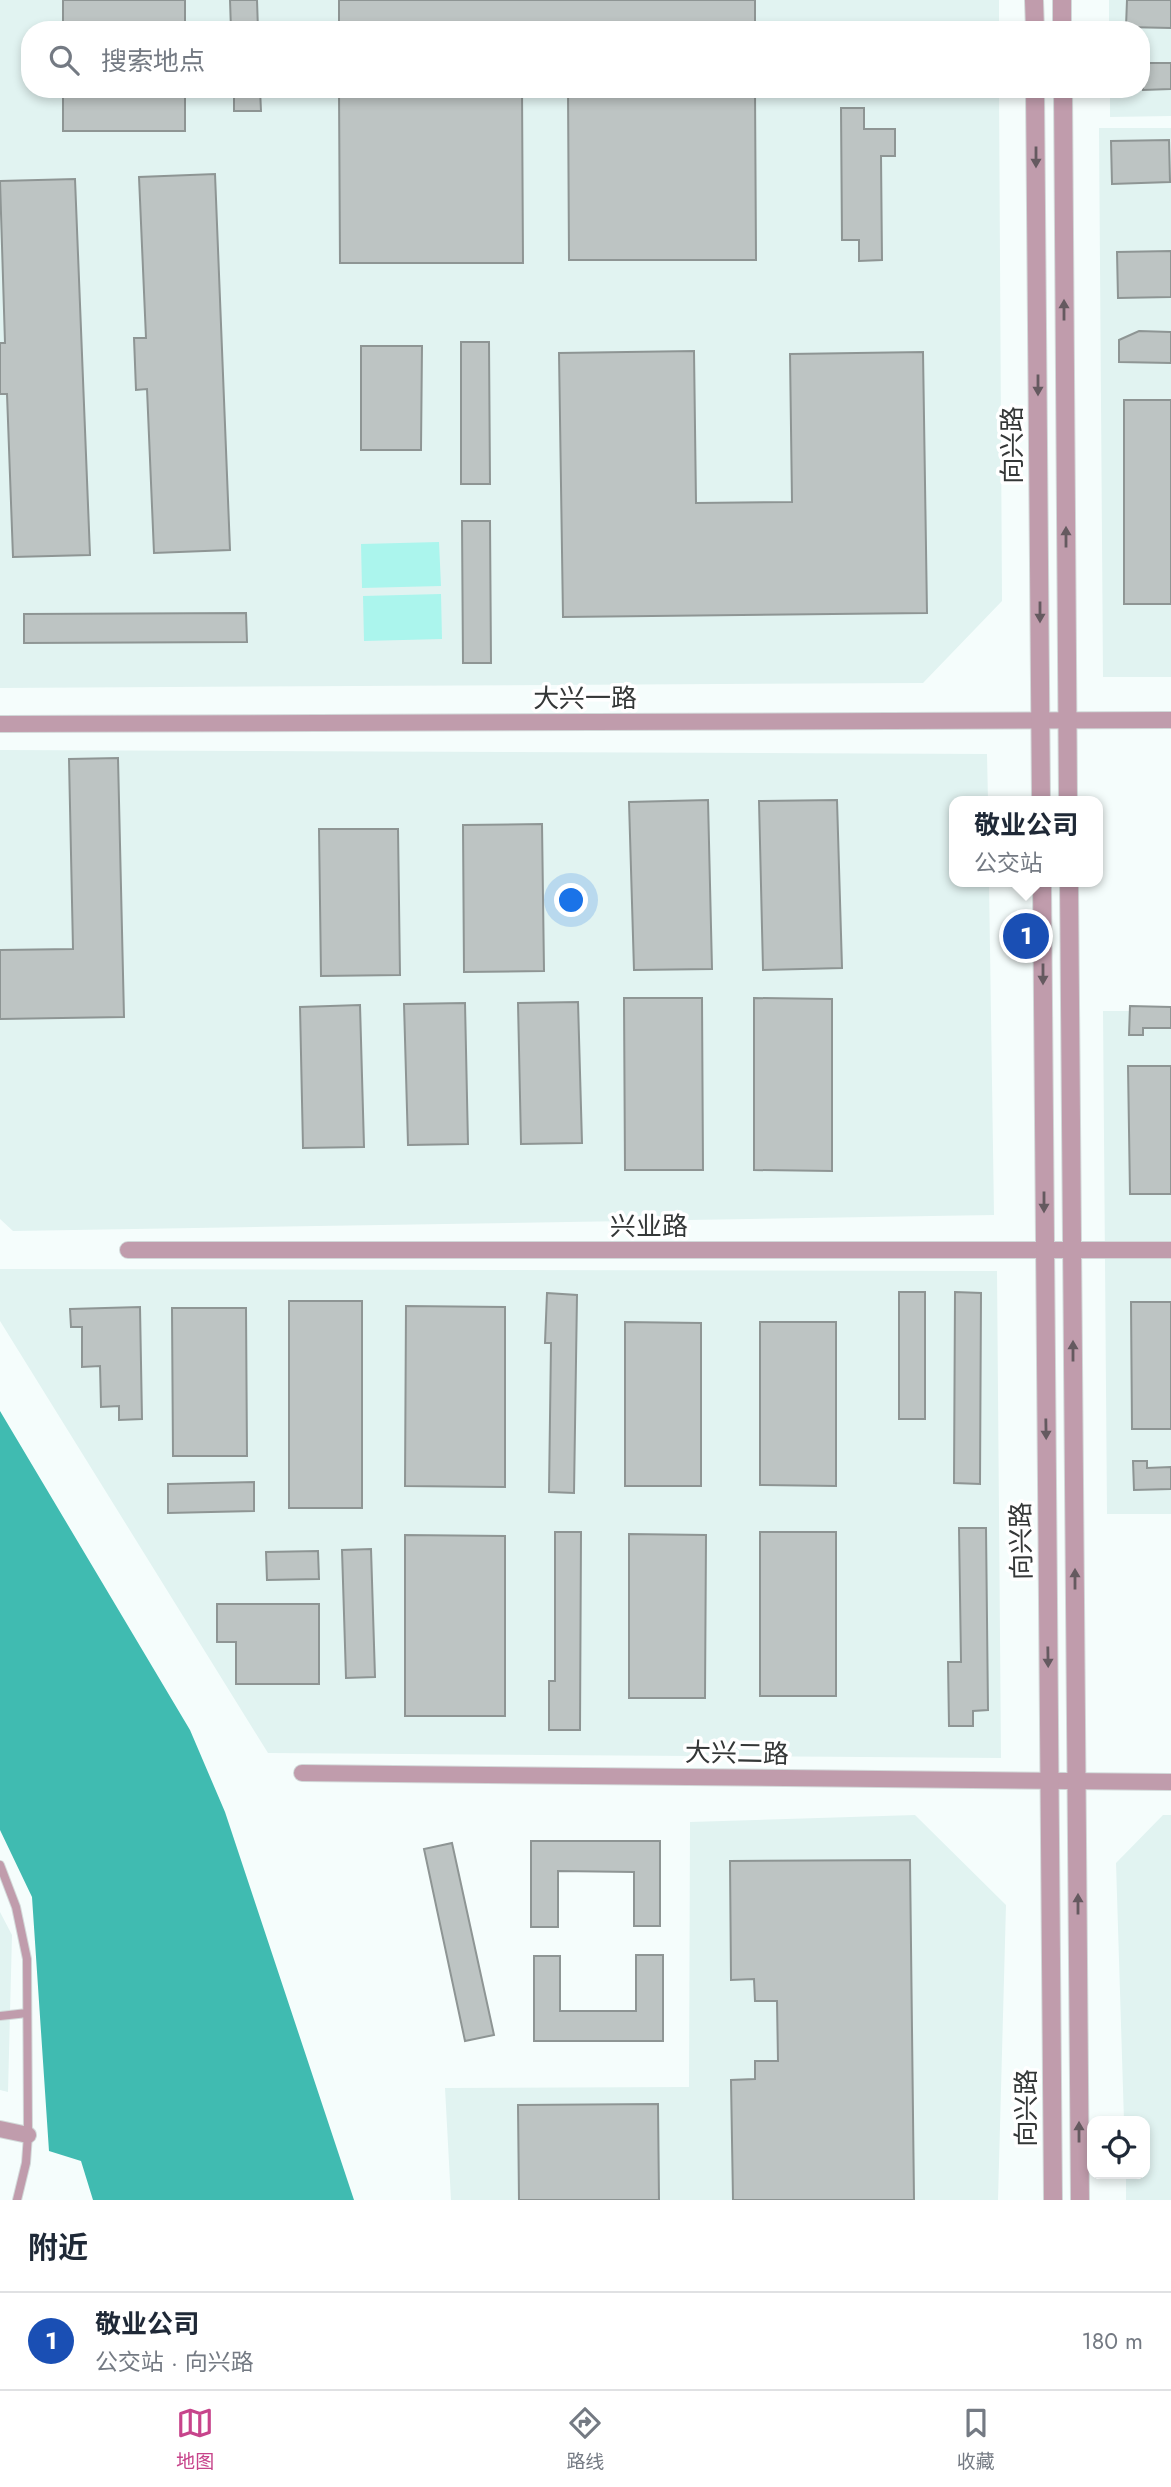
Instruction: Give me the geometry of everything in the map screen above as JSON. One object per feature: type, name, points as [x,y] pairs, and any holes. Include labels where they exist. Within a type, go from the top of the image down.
[{"type":"street","points":[[1034,0],[1035,21]]},
{"type":"street","points":[[1062,0],[1062,21]]},
{"type":"street","name":"向兴路","points":[[1035,98],[1041,796]]},
{"type":"street","name":"向兴路","points":[[1063,98],[1068,796]]},
{"type":"street","name":"大兴一路","points":[[0,724],[1171,720]]},
{"type":"street","name":"向兴路","points":[[1042,887],[1053,2200]]},
{"type":"street","name":"向兴路","points":[[1069,887],[1080,2200]]},
{"type":"street","name":"兴业路","points":[[128,1250],[1171,1250]]},
{"type":"street","name":"大兴二路","points":[[302,1773],[1171,1782]]},
{"type":"street","points":[[0,2129],[28,2135]]},
{"type":"lane","points":[[0,1865],[16,1907],[27,1959],[28,2135],[26,2163],[17,2200]]},
{"type":"lane","points":[[0,2016],[27,2013]]},
{"type":"shaded area","points":[[0,0],[999,0],[999,21],[21,21],[21,98],[999,98],[1002,601],[923,683],[0,688]]},
{"type":"shaded area","points":[[1109,0],[1171,0],[1171,116],[1110,117],[1110,98],[1150,98],[1150,21],[1109,21]]},
{"type":"shaded area","points":[[1099,128],[1171,128],[1171,677],[1103,677]]},
{"type":"shaded area","points":[[439,542],[441,586],[362,588],[361,544]]},
{"type":"shaded area","points":[[441,594],[442,639],[364,641],[363,596]]},
{"type":"shaded area","points":[[0,750],[987,754],[988,796],[949,796],[949,887],[989,887],[994,1215],[13,1231],[0,1219]]},
{"type":"shaded area","points":[[1103,1011],[1171,1011],[1171,1514],[1107,1514]]},
{"type":"shaded area","points":[[0,1269],[997,1271],[1001,1758],[268,1753],[0,1321]]},
{"type":"shaded area","points":[[0,1411],[190,1730],[225,1812],[354,2200],[93,2200],[81,2161],[49,2151],[32,1897],[0,1830]]},
{"type":"shaded area","points":[[915,1815],[1006,1905],[998,2200],[451,2200],[445,2088],[689,2087],[690,1822]]},
{"type":"shaded area","points":[[1163,1815],[1171,1815],[1171,2200],[1126,2200],[1126,2179],[1150,2179],[1150,2116],[1124,2116],[1116,1863]]},
{"type":"shaded area","points":[[0,1912],[12,1935],[8,2092],[0,2090]]},
{"type":"building","points":[[63,0],[185,0],[185,21],[63,21]]},
{"type":"building","points":[[230,0],[257,0],[258,21],[231,21]]},
{"type":"building","points":[[339,0],[755,0],[755,21],[339,21]]},
{"type":"building","points":[[1127,0],[1171,0],[1171,28],[1150,28],[1150,21],[1126,21]]},
{"type":"building","points":[[1150,63],[1171,63],[1171,89],[1150,90]]},
{"type":"building","points":[[63,98],[185,98],[185,131],[63,131]]},
{"type":"building","points":[[234,98],[260,98],[261,111],[234,111]]},
{"type":"building","points":[[339,98],[522,98],[523,263],[340,263]]},
{"type":"building","points":[[568,98],[755,98],[756,260],[569,260]]},
{"type":"building","points":[[841,108],[864,108],[864,129],[895,129],[895,156],[881,156],[882,260],[859,261],[859,240],[842,240]]},
{"type":"building","points":[[1169,140],[1170,182],[1112,184],[1111,141]]},
{"type":"building","points":[[215,174],[230,550],[154,553],[147,389],[136,390],[134,338],[146,338],[139,177]]},
{"type":"building","points":[[75,179],[90,555],[13,557],[7,394],[0,394],[0,343],[5,343],[0,181]]},
{"type":"building","points":[[1171,251],[1171,297],[1118,298],[1117,252]]},
{"type":"building","points":[[1139,331],[1171,332],[1171,363],[1119,362],[1119,340]]},
{"type":"building","points":[[461,342],[489,342],[490,484],[461,484]]},
{"type":"building","points":[[361,346],[422,346],[421,450],[361,450]]},
{"type":"building","points":[[694,351],[696,503],[792,502],[790,354],[923,352],[927,613],[563,617],[559,353]]},
{"type":"building","points":[[1124,400],[1171,400],[1171,604],[1124,604]]},
{"type":"building","points":[[462,521],[490,521],[491,663],[463,663]]},
{"type":"building","points":[[246,613],[247,642],[24,643],[24,614]]},
{"type":"building","points":[[118,758],[124,1017],[0,1019],[0,950],[73,949],[69,759]]},
{"type":"building","points":[[708,800],[712,969],[634,970],[629,802]]},
{"type":"building","points":[[837,800],[842,968],[763,970],[759,801]]},
{"type":"building","points":[[542,824],[544,971],[464,972],[463,825]]},
{"type":"building","points":[[319,829],[398,829],[400,975],[321,976]]},
{"type":"building","points":[[624,998],[702,998],[703,1170],[625,1170]]},
{"type":"building","points":[[754,998],[832,999],[832,1171],[754,1170]]},
{"type":"building","points":[[578,1002],[582,1143],[521,1144],[518,1003]]},
{"type":"building","points":[[465,1003],[468,1144],[408,1145],[404,1004]]},
{"type":"building","points":[[360,1005],[364,1147],[303,1148],[300,1007]]},
{"type":"building","points":[[1130,1006],[1171,1007],[1171,1028],[1143,1028],[1143,1035],[1129,1035]]},
{"type":"building","points":[[1128,1066],[1171,1066],[1171,1194],[1130,1194]]},
{"type":"building","points":[[899,1292],[925,1292],[925,1419],[899,1419]]},
{"type":"building","points":[[955,1292],[981,1293],[980,1484],[954,1483]]},
{"type":"building","points":[[547,1293],[577,1295],[574,1493],[549,1492],[551,1343],[545,1343]]},
{"type":"building","points":[[289,1301],[362,1301],[362,1508],[289,1508]]},
{"type":"building","points":[[1131,1302],[1171,1302],[1171,1429],[1132,1429]]},
{"type":"building","points":[[406,1306],[505,1307],[505,1487],[405,1486]]},
{"type":"building","points":[[140,1307],[142,1419],[119,1420],[119,1406],[101,1407],[100,1366],[82,1367],[82,1327],[71,1327],[70,1309]]},
{"type":"building","points":[[172,1308],[246,1308],[247,1456],[173,1456]]},
{"type":"building","points":[[625,1322],[701,1323],[701,1486],[625,1486]]},
{"type":"building","points":[[760,1322],[836,1322],[836,1486],[760,1485]]},
{"type":"building","points":[[1133,1461],[1147,1461],[1147,1468],[1171,1467],[1171,1489],[1134,1490]]},
{"type":"building","points":[[254,1482],[254,1511],[168,1513],[168,1484]]},
{"type":"building","points":[[959,1528],[986,1528],[988,1710],[973,1711],[973,1726],[949,1726],[948,1662],[961,1662]]},
{"type":"building","points":[[555,1532],[581,1532],[580,1730],[549,1730],[549,1681],[555,1681]]},
{"type":"building","points":[[760,1532],[836,1532],[836,1696],[760,1696]]},
{"type":"building","points":[[629,1534],[706,1535],[705,1698],[629,1698]]},
{"type":"building","points":[[405,1535],[505,1536],[505,1716],[405,1716]]},
{"type":"building","points":[[371,1549],[375,1677],[346,1678],[342,1550]]},
{"type":"building","points":[[318,1551],[319,1579],[267,1580],[266,1552]]},
{"type":"building","points":[[217,1604],[319,1604],[319,1684],[236,1684],[236,1642],[217,1642]]},
{"type":"building","points":[[531,1841],[660,1841],[660,1926],[634,1926],[634,1872],[558,1871],[558,1927],[531,1927]]},
{"type":"building","points":[[452,1843],[494,2035],[465,2041],[424,1849]]},
{"type":"building","points":[[910,1860],[914,2200],[733,2200],[731,2080],[755,2079],[755,2061],[778,2061],[777,2001],[755,2001],[754,1979],[731,1980],[730,1861]]},
{"type":"building","points":[[636,1955],[663,1955],[663,2041],[534,2041],[534,1956],[560,1956],[560,2011],[636,2011]]},
{"type":"building","points":[[658,2104],[659,2200],[519,2200],[518,2105]]},
{"type":"place","name":"敬业公司","points":[[1026,936]]}]
